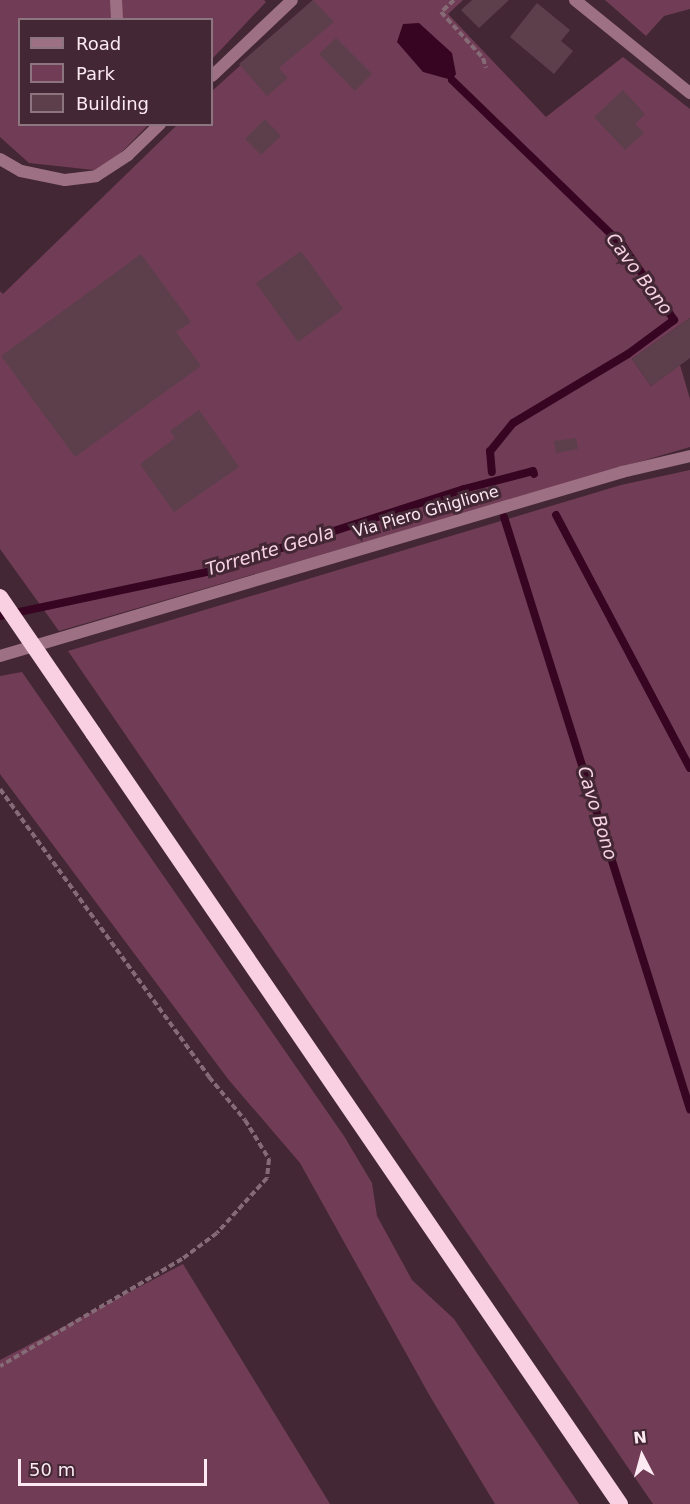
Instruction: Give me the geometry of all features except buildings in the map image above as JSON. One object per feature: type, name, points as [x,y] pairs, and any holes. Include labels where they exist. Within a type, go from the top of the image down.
[{"type":"highway","points":[[0,597],[620,1504]]},
{"type":"street","points":[[116,0],[117,18]]},
{"type":"street","points":[[213,75],[292,0]]},
{"type":"street","points":[[575,0],[690,93]]},
{"type":"street","points":[[0,159],[21,171],[65,180],[96,176],[128,155],[158,126]]},
{"type":"street","name":"Via Piero Ghiglione","points":[[0,656],[622,472],[690,456]]},
{"type":"path","points":[[454,0],[441,12],[483,58],[486,68]]},
{"type":"path","points":[[0,789],[209,1077],[245,1120],[269,1160],[267,1178],[217,1233],[96,1312],[0,1366]]},
{"type":"green space","points":[[0,0],[264,0],[266,2],[213,58],[213,18],[18,18],[18,126],[147,126],[120,154],[94,170],[29,163],[0,137]]},
{"type":"green space","points":[[313,0],[463,0],[448,14],[546,117],[623,57],[690,109],[690,318],[632,359],[651,386],[680,365],[690,399],[690,447],[59,631],[0,549],[0,291],[3,294],[176,126],[213,126],[213,90]]},
{"type":"green space","points":[[605,0],[690,0],[690,9],[664,16],[646,36]]},
{"type":"green space","points":[[690,470],[690,1504],[653,1504],[68,651],[621,485]]},
{"type":"green space","points":[[22,672],[344,1136],[372,1183],[377,1216],[412,1280],[454,1319],[579,1504],[495,1504],[431,1398],[300,1163],[228,1079],[0,774],[0,676]]},
{"type":"green space","points":[[183,1264],[330,1504],[0,1504],[0,1360]]},
{"type":"shaded area","points":[[419,23],[452,53],[456,74],[452,80],[423,72],[397,42],[403,24]]},
{"type":"waterway","name":"Cavo Bono","points":[[452,80],[623,246],[674,320],[628,354],[513,423],[490,451],[492,472]]},
{"type":"waterway","name":"Torrente Geola","points":[[0,616],[207,572],[464,489],[533,471],[534,474]]},
{"type":"waterway","name":"Torrente Geola","points":[[556,515],[690,768]]},
{"type":"waterway","name":"Cavo Bono","points":[[504,517],[690,1109]]}]
